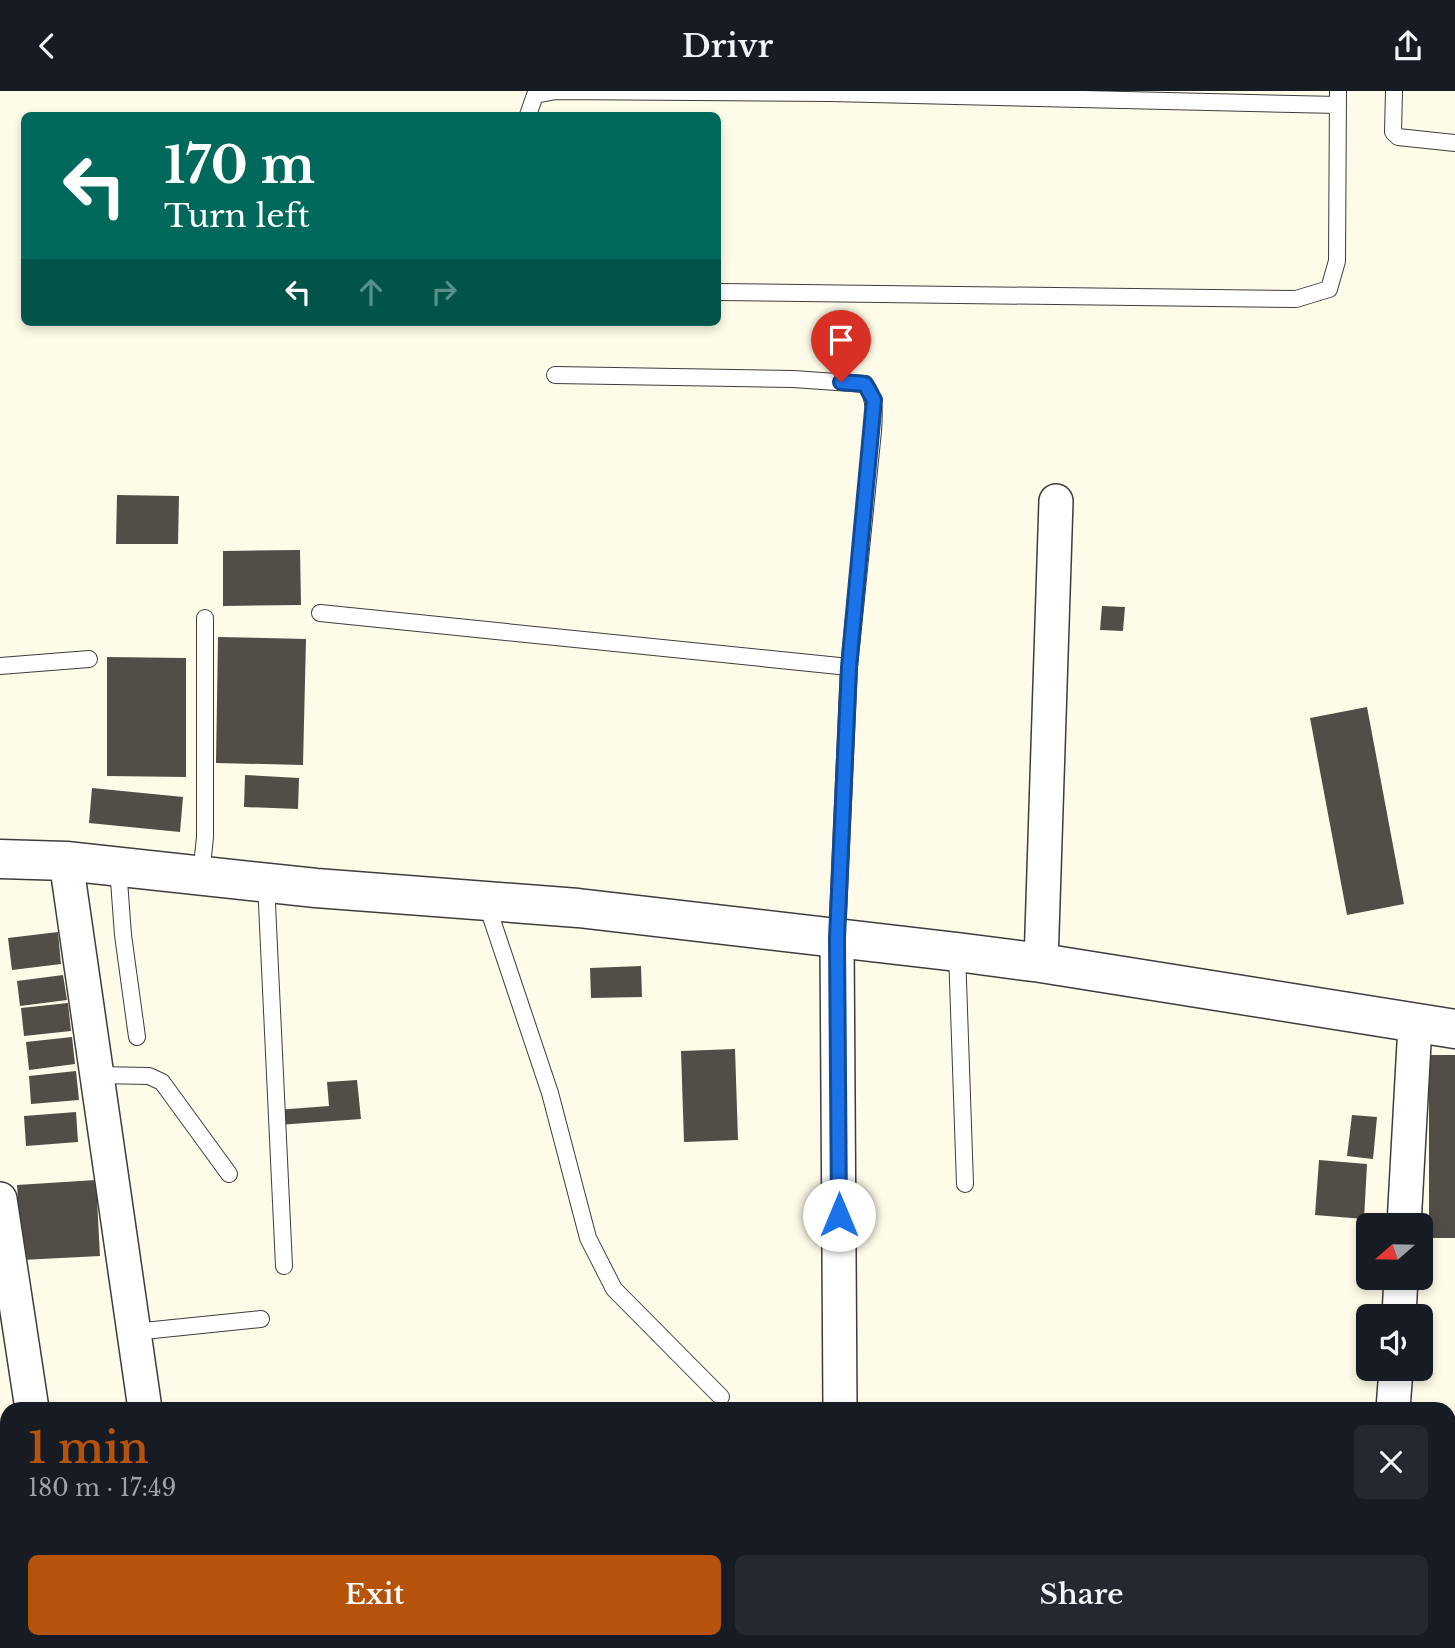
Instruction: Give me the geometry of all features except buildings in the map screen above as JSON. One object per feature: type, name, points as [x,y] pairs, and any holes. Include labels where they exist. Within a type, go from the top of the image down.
[{"type":"street","points":[[1041,963],[1056,501]]},
{"type":"street","points":[[0,859],[66,861],[266,883],[485,901],[957,952],[1041,963],[1415,1025],[1455,1029]]},
{"type":"street","points":[[66,861],[144,1402]]},
{"type":"street","points":[[837,938],[840,1402]]},
{"type":"street","points":[[1405,1213],[1415,1025]]},
{"type":"street","points":[[0,1199],[31,1402]]},
{"type":"street","points":[[1393,1402],[1394,1381]]},
{"type":"lane","points":[[529,112],[535,95],[556,91],[1338,98],[1337,261],[1329,289],[1296,299],[721,292]]},
{"type":"lane","points":[[1394,91],[1394,132],[1398,137],[1455,143]]},
{"type":"lane","points":[[555,375],[793,379],[865,384],[874,400],[849,667],[837,938]]},
{"type":"lane","points":[[320,614],[849,667]]},
{"type":"lane","points":[[201,876],[205,837],[205,618]]},
{"type":"lane","points":[[0,666],[89,659]]},
{"type":"lane","points":[[118,867],[123,935],[137,1037]]},
{"type":"lane","points":[[266,883],[284,1266]]},
{"type":"lane","points":[[485,901],[550,1093],[588,1238],[614,1289],[721,1397]]},
{"type":"lane","points":[[957,952],[965,1184]]},
{"type":"lane","points":[[97,1075],[149,1076],[162,1082],[229,1174]]},
{"type":"lane","points":[[134,1332],[261,1319]]},
{"type":"route","points":[[839,1215],[837,938],[849,667],[874,400],[865,384],[841,382]]}]
